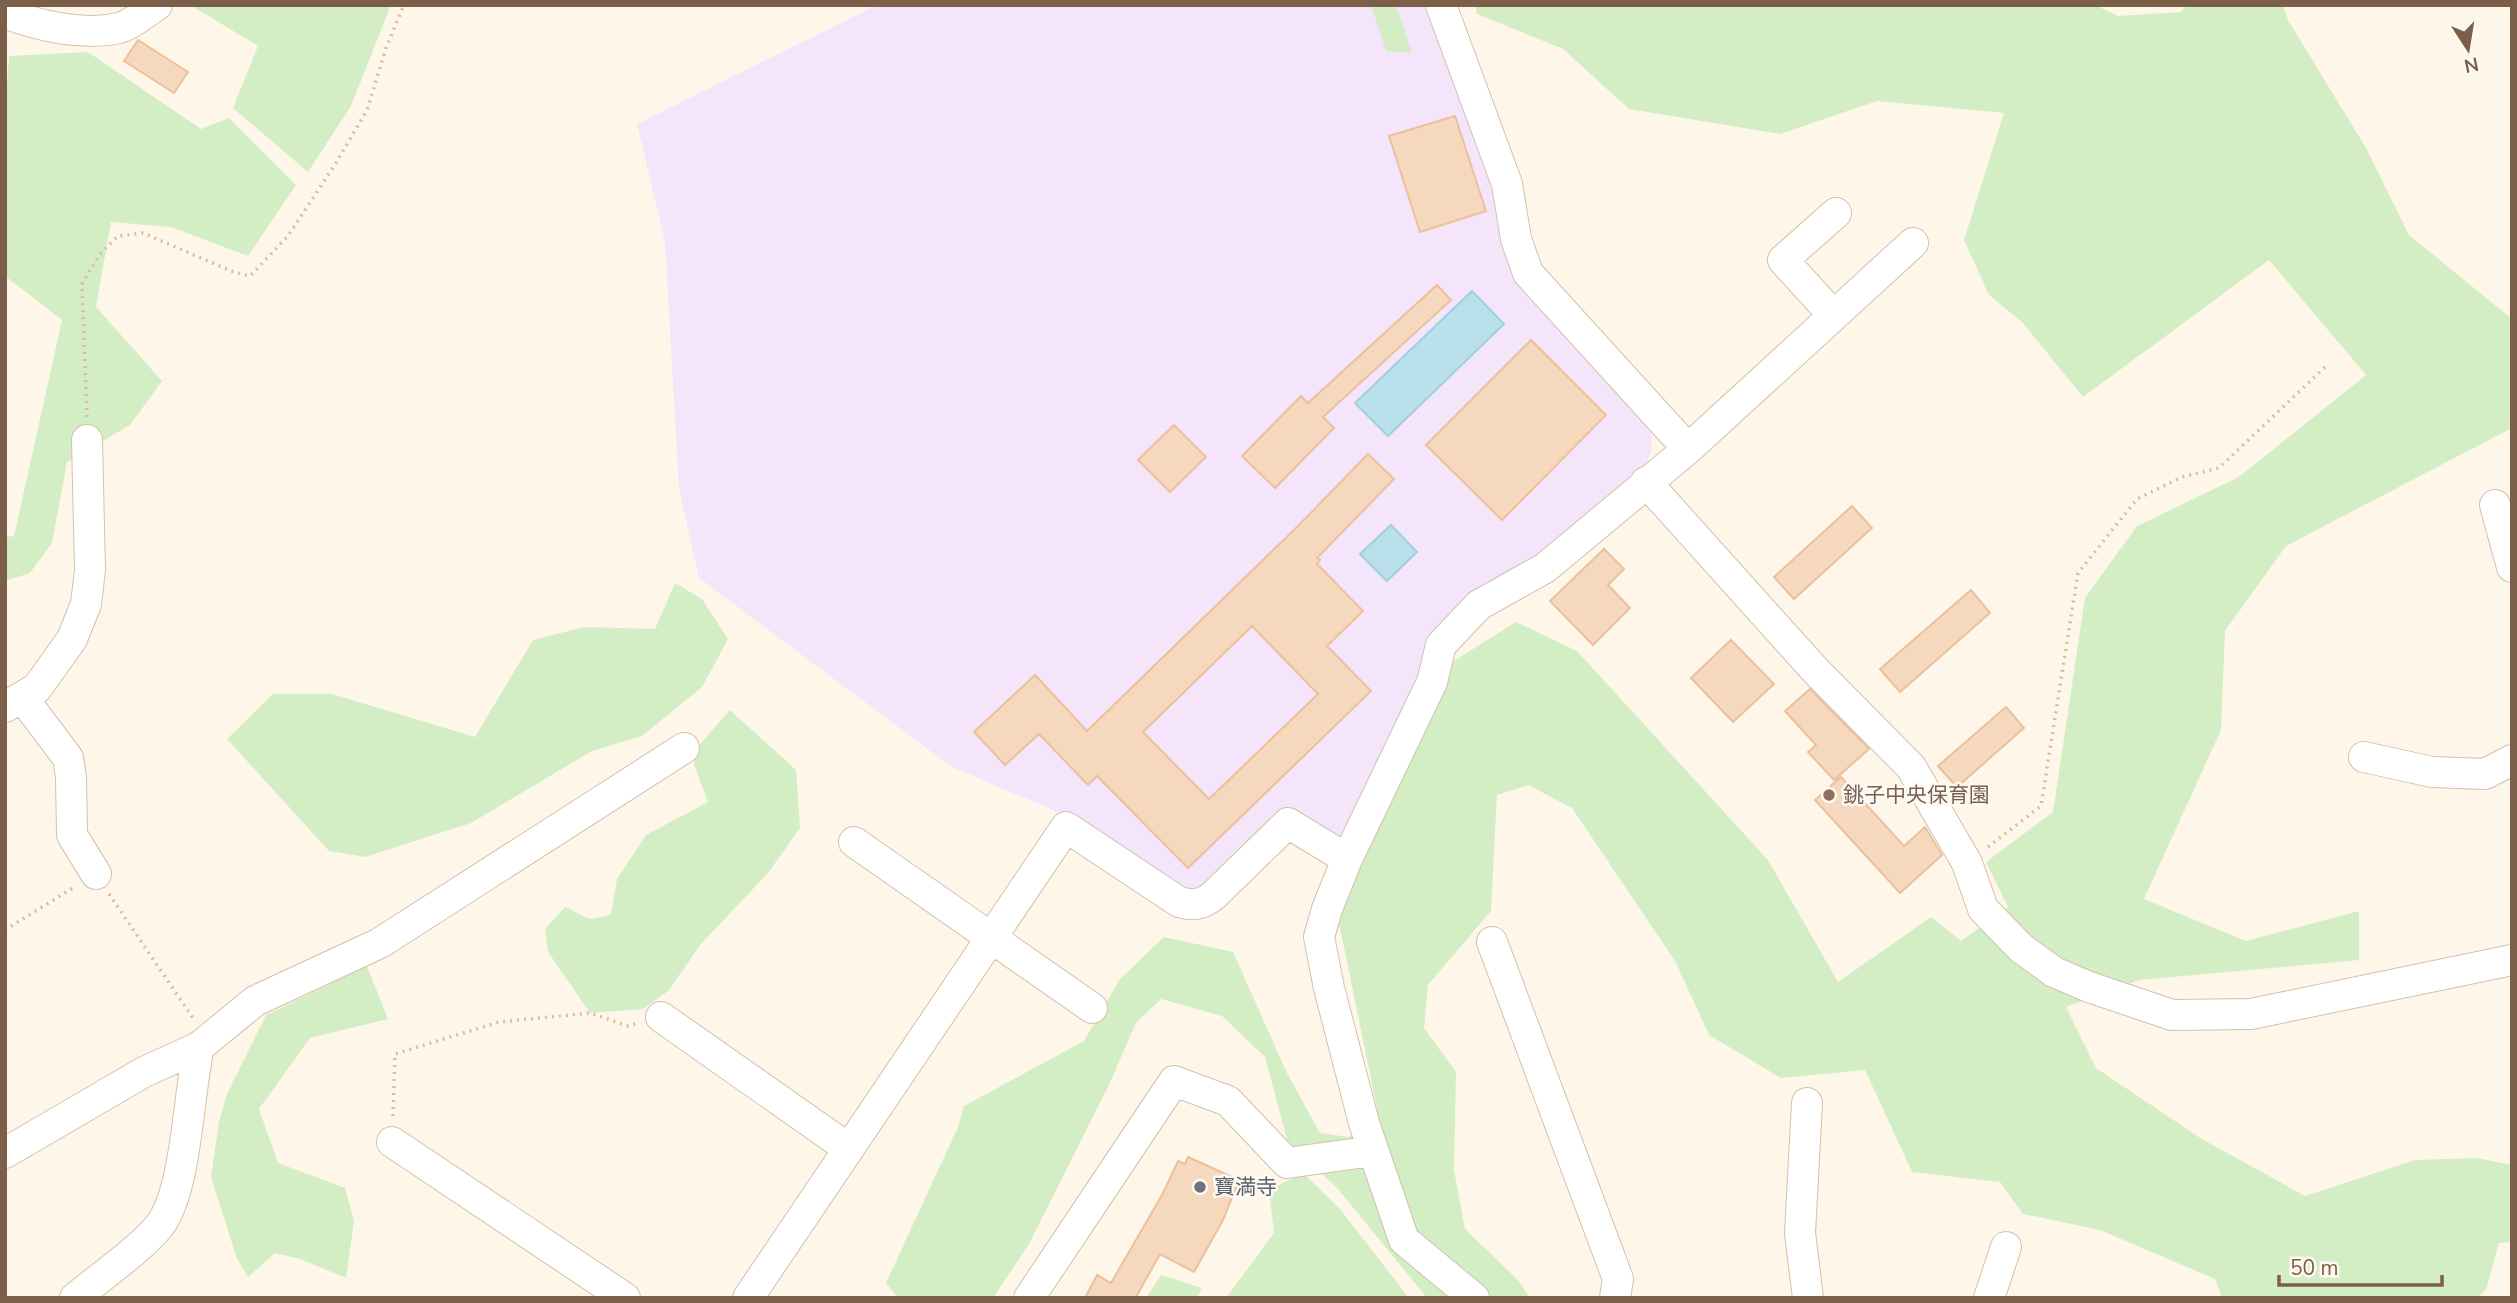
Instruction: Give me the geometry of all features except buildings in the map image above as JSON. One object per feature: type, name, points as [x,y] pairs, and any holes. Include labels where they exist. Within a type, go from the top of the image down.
[{"type":"street","points":[[5,13],[33,24],[86,30],[121,27],[157,5]]},
{"type":"street","points":[[1441,5],[1507,184],[1516,239],[1528,273],[1688,449]]},
{"type":"street","points":[[1833,315],[1783,260],[1836,213]]},
{"type":"street","points":[[1474,1298],[1404,1240],[1373,1151],[1329,988],[1319,937],[1326,909],[1432,682],[1441,645],[1479,605],[1545,568],[1688,449],[1913,243]]},
{"type":"street","points":[[87,440],[90,570],[86,604],[72,639],[37,688],[13,702],[68,758],[72,835],[96,874]]},
{"type":"street","points":[[1646,482],[1815,670],[1911,767],[1967,863],[1983,909],[2021,948],[2054,972],[2089,987],[2172,1015],[2251,1014],[2512,960]]},
{"type":"street","points":[[2495,505],[2512,567]]},
{"type":"street","points":[[5,1153],[144,1072],[203,1044],[255,1001],[380,943],[684,748]]},
{"type":"street","points":[[2364,757],[2432,772],[2485,774],[2512,760]]},
{"type":"street","points":[[748,1298],[1066,827],[1179,902],[1191,906],[1205,902],[1214,895],[1288,823],[1348,859]]},
{"type":"street","points":[[854,842],[1091,1008]]},
{"type":"street","points":[[1492,942],[1618,1279],[1615,1298]]},
{"type":"street","points":[[661,1017],[849,1149]]},
{"type":"street","points":[[75,1298],[161,1224],[177,1188],[203,1044]]},
{"type":"street","points":[[1029,1298],[1174,1081],[1228,1101],[1287,1163],[1373,1151]]},
{"type":"street","points":[[1807,1103],[1800,1233],[1808,1298]]},
{"type":"street","points":[[391,1142],[625,1298]]},
{"type":"street","points":[[1989,1298],[2006,1247]]},
{"type":"path","points":[[87,440],[82,284],[100,254],[118,236],[143,233],[231,271],[250,276],[288,236],[367,110],[386,48],[404,5]]},
{"type":"path","points":[[1967,863],[2041,806],[2078,573],[2137,499],[2182,477],[2219,468],[2325,367]]},
{"type":"path","points":[[5,930],[96,874],[203,1044]]},
{"type":"path","points":[[391,1142],[395,1054],[499,1022],[590,1013],[628,1026],[661,1017]]},
{"type":"shaded area","points":[[877,5],[1430,5],[1493,172],[1506,243],[1649,422],[1651,453],[1644,469],[1545,556],[1479,592],[1428,637],[1423,682],[1345,842],[1287,812],[1212,887],[1188,895],[1062,814],[950,766],[699,578],[679,489],[665,242],[637,124]]},
{"type":"green space","points":[[190,5],[391,5],[351,106],[308,172],[233,108],[258,46]]},
{"type":"green space","points":[[1371,5],[1396,5],[1412,53],[1386,51]]},
{"type":"green space","points":[[1475,5],[2095,5],[2118,16],[2181,12],[2187,5],[2283,5],[2288,20],[2366,148],[2409,235],[2512,319],[2512,428],[2286,546],[2225,631],[2221,730],[2144,899],[2246,941],[2359,911],[2359,960],[2139,980],[2066,1007],[2096,1068],[2202,1139],[2305,1196],[2415,1160],[2477,1158],[2512,1165],[2512,1242],[2499,1243],[2486,1290],[2476,1298],[2222,1298],[2215,1279],[2100,1230],[2023,1214],[2000,1182],[1912,1172],[1865,1070],[1781,1078],[1709,1035],[1675,961],[1572,808],[1528,785],[1497,795],[1491,911],[1428,985],[1424,1028],[1456,1072],[1454,1170],[1465,1229],[1518,1280],[1530,1298],[1427,1298],[1338,1189],[1287,1140],[1265,1057],[1222,1016],[1161,999],[1136,1023],[1108,1087],[1029,1244],[993,1298],[898,1298],[886,1283],[958,1127],[964,1106],[1084,1041],[1120,979],[1164,937],[1233,952],[1287,1073],[1320,1133],[1349,1137],[1378,1113],[1338,918],[1454,661],[1516,622],[1577,651],[1768,860],[1838,982],[1931,917],[1961,941],[2008,907],[1986,862],[2053,812],[2085,598],[2137,526],[2239,477],[2366,375],[2269,260],[2083,397],[2022,322],[1989,295],[1964,240],[2004,113],[1877,101],[1780,134],[1629,109],[1563,49],[1477,14]]},
{"type":"green space","points":[[88,52],[201,129],[229,118],[296,185],[248,256],[171,227],[111,222],[96,307],[162,381],[130,425],[67,462],[52,543],[30,573],[5,581],[5,537],[14,536],[62,320],[5,276],[5,111],[9,56]]},
{"type":"green space","points":[[675,583],[702,599],[728,639],[702,687],[642,736],[592,751],[471,823],[365,857],[329,851],[227,739],[273,694],[332,694],[475,737],[533,640],[584,627],[655,629]]},
{"type":"green space","points":[[730,710],[796,770],[800,828],[768,873],[701,944],[668,991],[643,1009],[590,1013],[548,952],[545,929],[565,907],[590,919],[611,915],[617,879],[646,835],[708,802],[694,765],[696,749]]},
{"type":"green space","points":[[367,966],[388,1019],[310,1038],[259,1109],[278,1163],[345,1188],[354,1221],[346,1278],[300,1259],[275,1253],[248,1277],[237,1259],[211,1177],[219,1122],[227,1094],[266,1015]]},
{"type":"green space","points":[[1303,1173],[1340,1209],[1409,1298],[1226,1298],[1274,1233],[1269,1190]]},
{"type":"green space","points":[[1161,1275],[1202,1288],[1197,1298],[1146,1298]]},
{"type":"water","points":[[1472,291],[1504,324],[1388,436],[1355,403]]},
{"type":"water","points":[[1391,525],[1417,552],[1387,581],[1360,554]]},
{"type":"place","name":"銚子中央保育園","points":[[1829,795]]},
{"type":"place","name":"寶満寺","points":[[1200,1187]]}]
